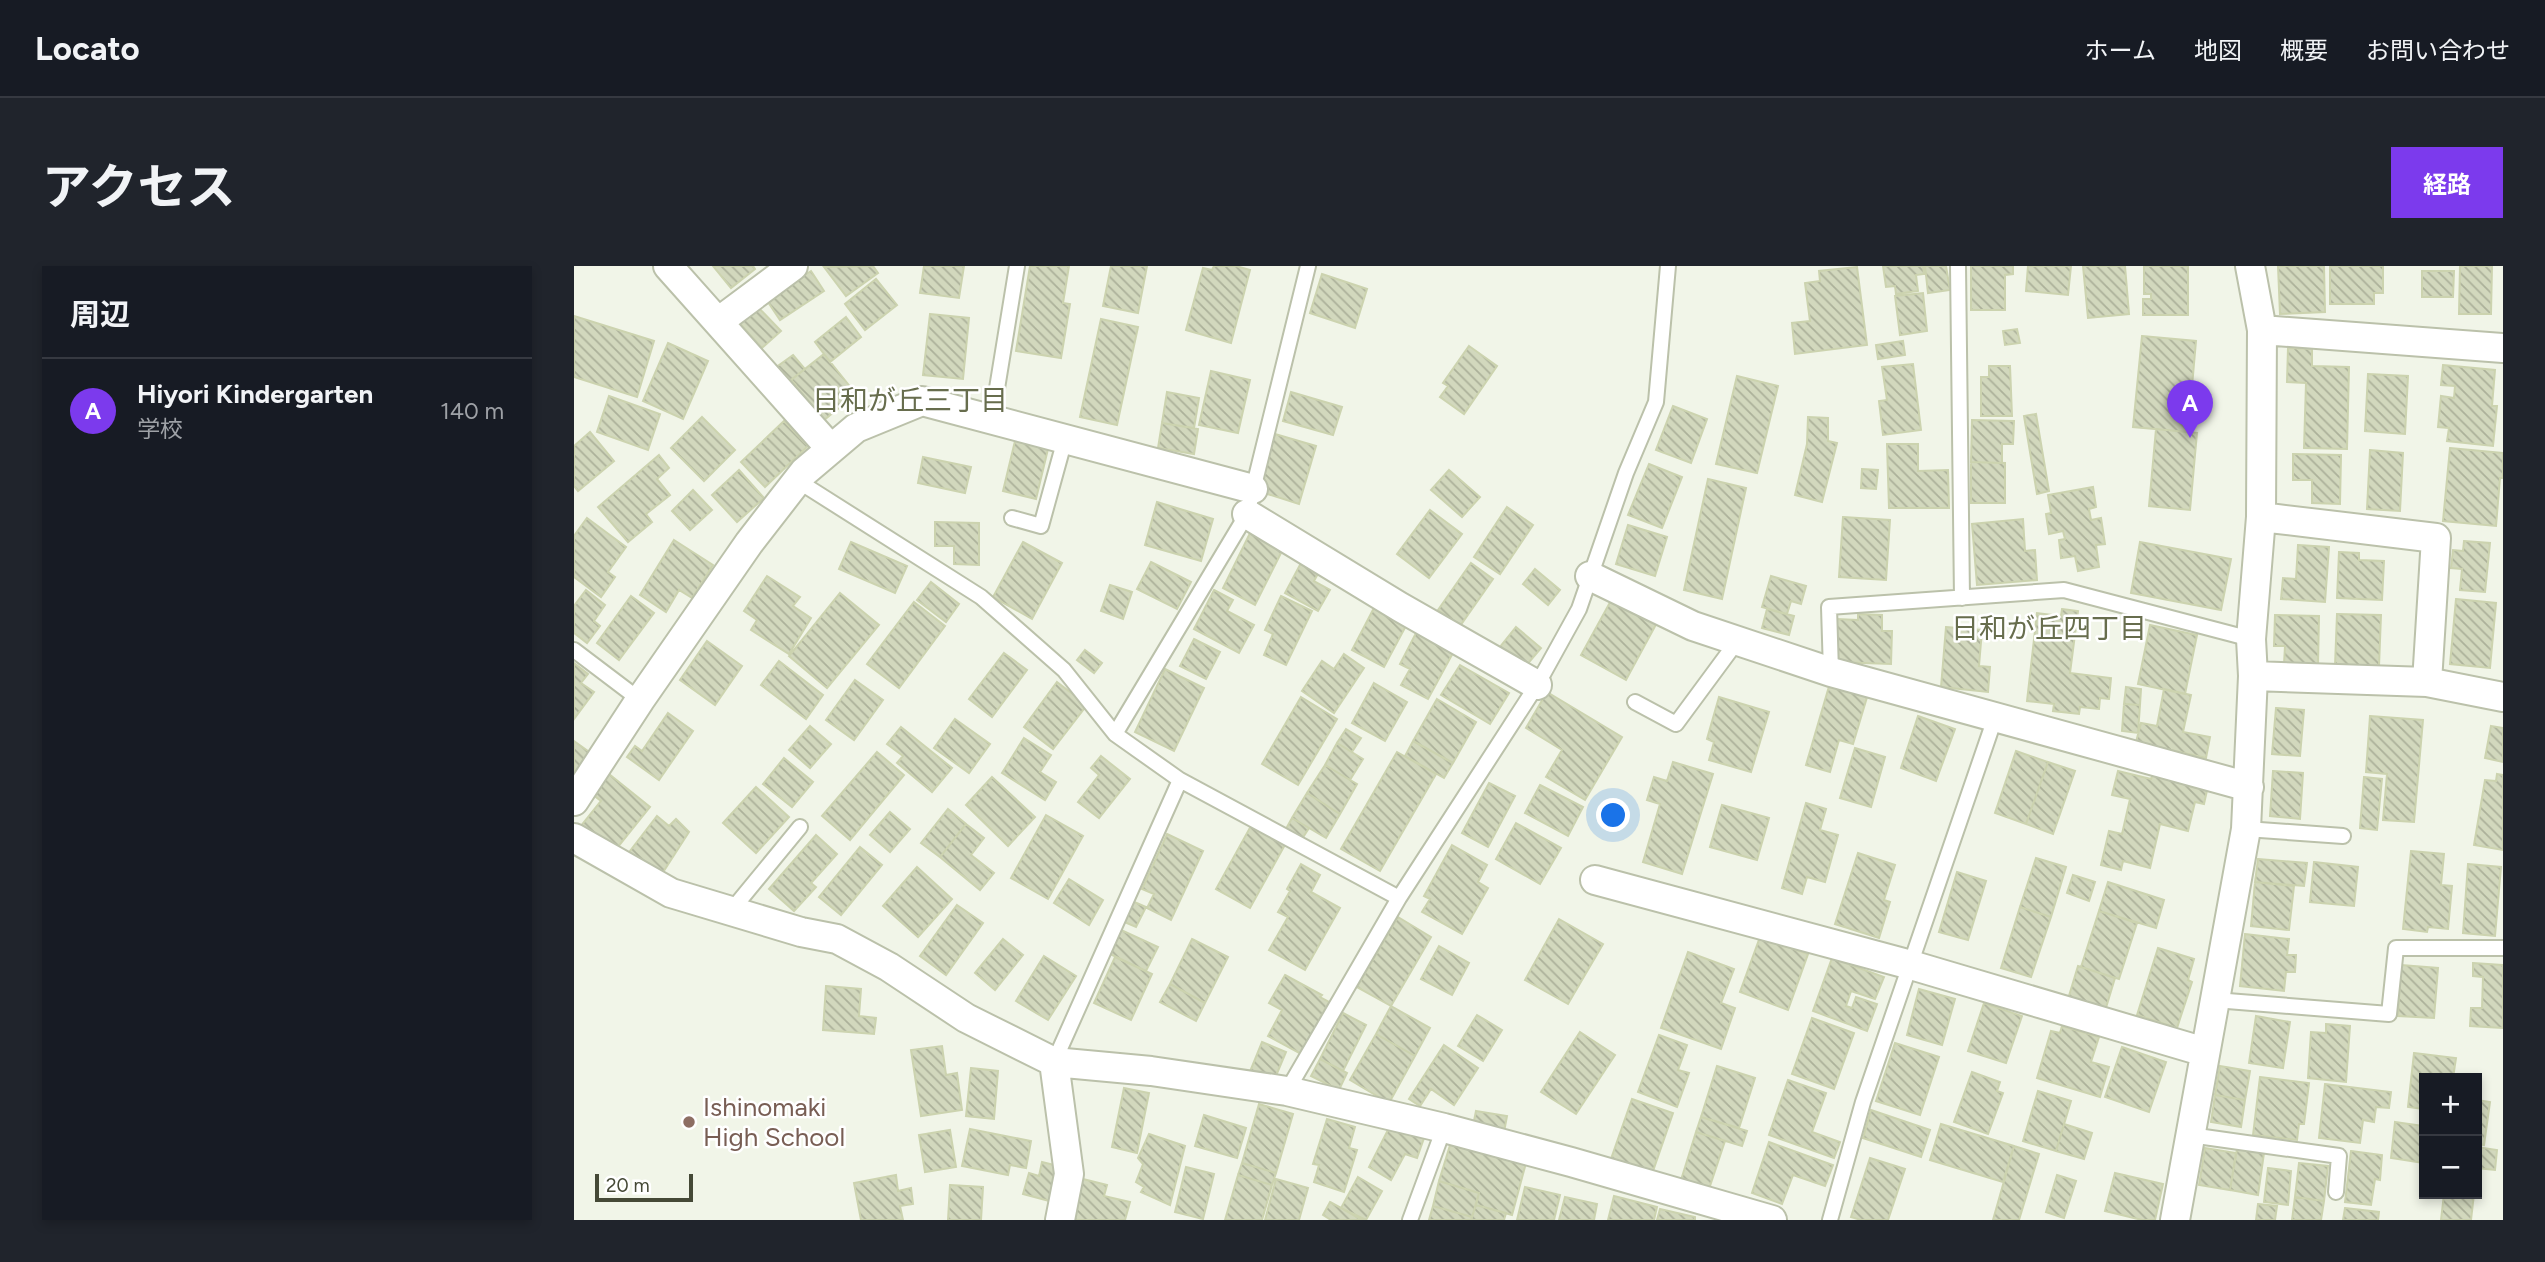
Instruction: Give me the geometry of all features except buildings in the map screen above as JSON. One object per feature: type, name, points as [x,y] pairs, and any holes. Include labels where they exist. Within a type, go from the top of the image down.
[{"type":"street","points":[[668,266],[831,449]]},
{"type":"street","points":[[719,322],[793,266]]},
{"type":"street","points":[[2175,1220],[2246,829],[2253,676],[2251,639],[2261,517],[2262,330],[2250,266]]},
{"type":"street","points":[[2262,330],[2503,348]]},
{"type":"street","points":[[574,801],[749,543],[804,472],[856,428],[922,401],[1065,439],[1250,502],[1400,607],[1537,685]]},
{"type":"street","points":[[2261,517],[2436,538],[2427,682]]},
{"type":"street","points":[[1590,576],[1693,626],[1831,672],[2249,787]]},
{"type":"street","points":[[2253,676],[2427,682],[2503,697]]},
{"type":"street","points":[[574,838],[671,893],[801,932],[837,939],[889,967],[966,1018],[1054,1062],[1151,1071],[1287,1091],[1444,1128],[1772,1220]]},
{"type":"street","points":[[1595,880],[1911,965],[2205,1052]]},
{"type":"street","points":[[1054,1062],[1069,1174],[1060,1220]]},
{"type":"lane","points":[[992,419],[1017,266]]},
{"type":"lane","points":[[1115,734],[1250,502],[1308,266]]},
{"type":"lane","points":[[1287,1091],[1399,898],[1537,685],[1579,608],[1626,473],[1656,402],[1668,266]]},
{"type":"lane","points":[[1958,266],[1962,598]]},
{"type":"lane","points":[[1012,518],[1041,526],[1065,439]]},
{"type":"lane","points":[[798,481],[981,597],[1064,670],[1115,734],[1180,780],[1399,898]]},
{"type":"lane","points":[[1831,672],[1829,607],[2064,590],[2251,639]]},
{"type":"lane","points":[[1635,702],[1676,724],[1738,640]]},
{"type":"lane","points":[[574,650],[640,700]]},
{"type":"lane","points":[[1830,1220],[1863,1102],[1995,718]]},
{"type":"lane","points":[[1054,1062],[1180,780]]},
{"type":"lane","points":[[731,911],[800,827]]},
{"type":"lane","points":[[2246,829],[2343,836]]},
{"type":"lane","points":[[2215,1000],[2389,1014],[2396,948],[2503,948]]},
{"type":"lane","points":[[1410,1220],[1444,1128]]},
{"type":"lane","points":[[2190,1135],[2339,1156],[2336,1192]]},
{"type":"place","name":"Hiyori Kindergarten","points":[[2190,438]]},
{"type":"place","name":"Ishinomaki High School","points":[[689,1122]]},
{"type":"district","name":"日和が丘三丁目","points":[[910,400]]},
{"type":"district","name":"日和が丘四丁目","points":[[2049,628]]}]
